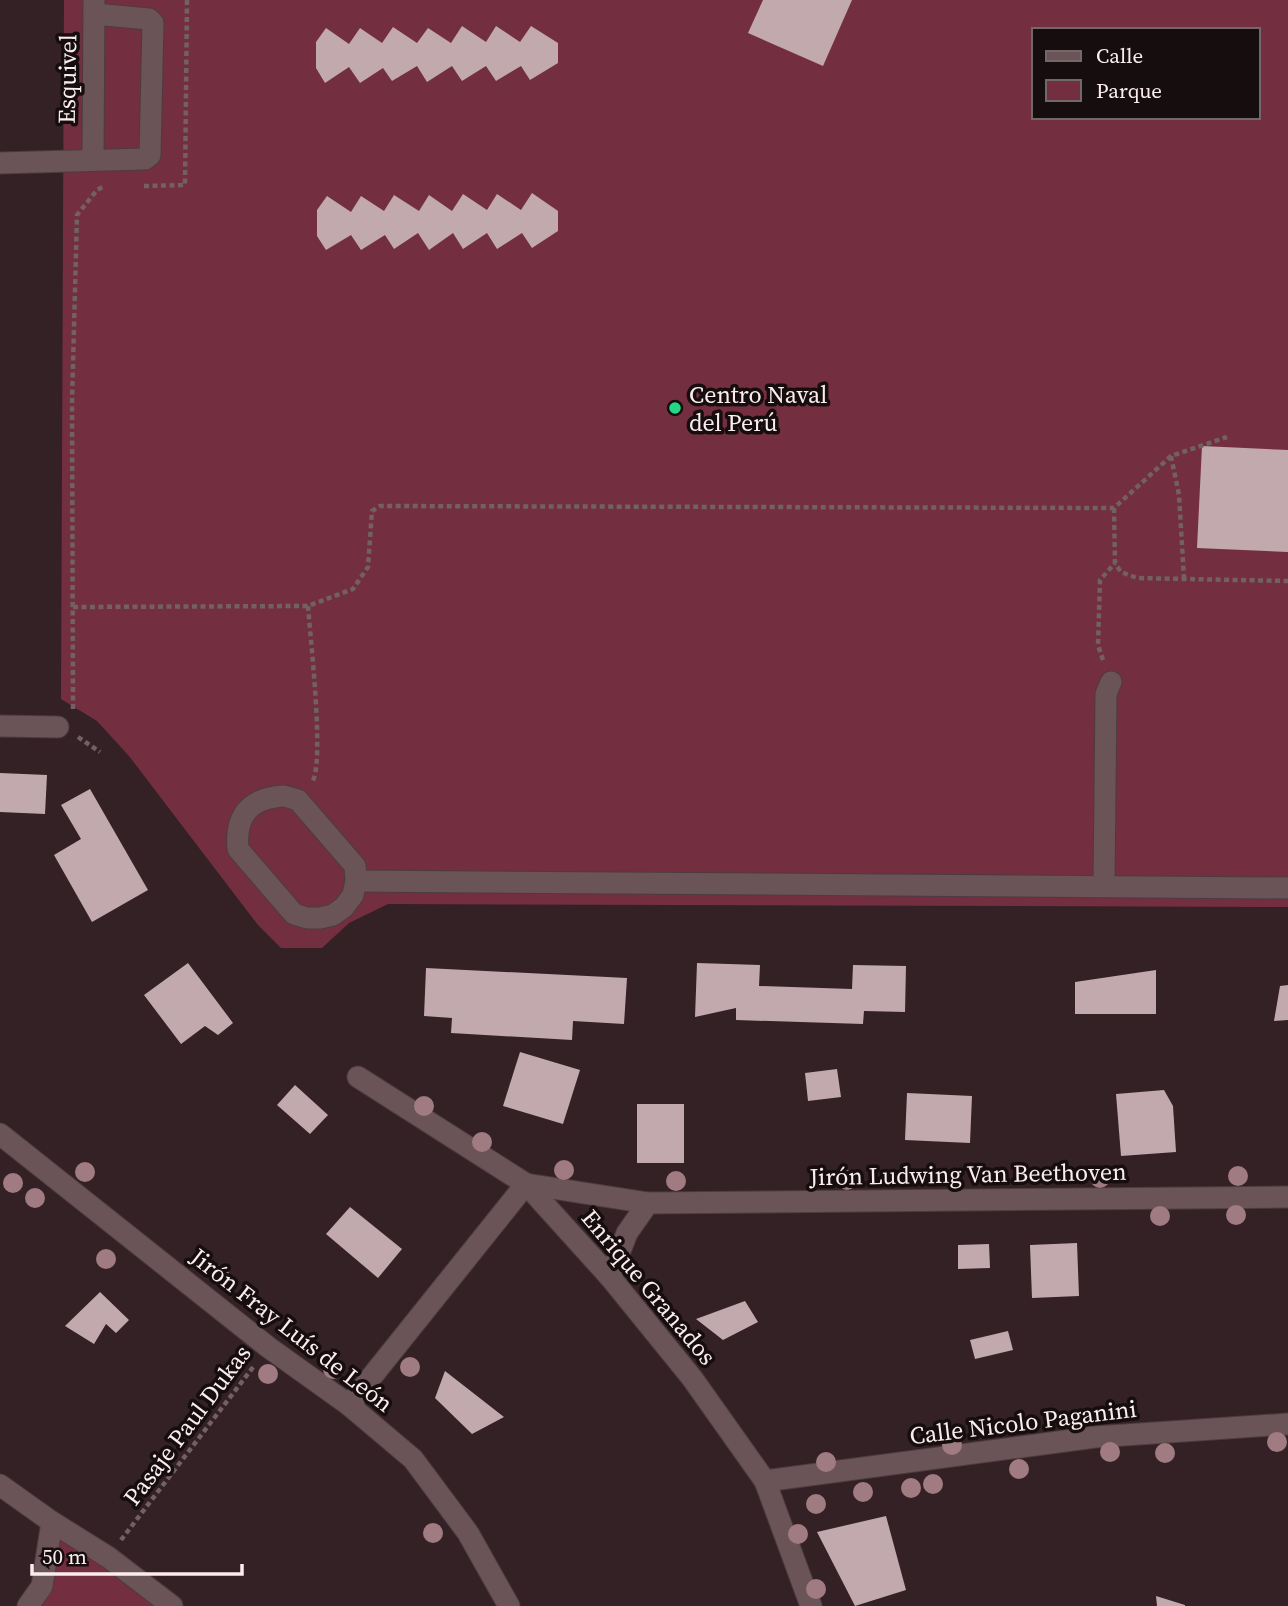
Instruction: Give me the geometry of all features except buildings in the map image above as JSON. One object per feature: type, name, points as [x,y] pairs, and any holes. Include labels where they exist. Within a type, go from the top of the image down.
[{"type":"street","name":"Esquivel","points":[[93,159],[94,7]]},
{"type":"street","points":[[0,163],[145,159],[150,155],[153,23],[149,19],[94,7]]},
{"type":"street","points":[[1104,885],[1106,694],[1111,682]]},
{"type":"street","points":[[0,726],[68,726]]},
{"type":"street","points":[[269,797],[298,800],[355,866],[356,881],[353,895],[333,915],[307,918],[294,914],[238,849],[239,823],[246,811],[269,797]]},
{"type":"street","points":[[356,881],[1288,888]]},
{"type":"street","name":"Enrique Granados","points":[[358,1077],[526,1184],[610,1277],[692,1378],[765,1481],[811,1606]]},
{"type":"street","name":"Jirón Fray Luís de León","points":[[0,1134],[268,1347],[349,1405],[413,1459],[468,1533],[509,1606]]},
{"type":"street","points":[[349,1405],[526,1184]]},
{"type":"street","name":"Jirón Ludwing Van Beethoven","points":[[526,1184],[648,1203],[1288,1197]]},
{"type":"street","points":[[610,1277],[627,1234],[648,1203]]},
{"type":"street","name":"Calle Nicolo Paganini","points":[[765,1481],[1094,1437],[1288,1424]]},
{"type":"street","points":[[0,1485],[108,1558],[172,1606]]},
{"type":"street","points":[[29,1606],[42,1586],[52,1522]]},
{"type":"path","points":[[137,186],[185,185],[187,0]]},
{"type":"path","points":[[100,752],[68,726],[73,607],[72,402],[77,215],[100,187],[112,187]]},
{"type":"path","points":[[73,607],[308,606],[353,589],[368,567],[372,511],[380,506],[1114,508],[1171,456],[1227,437]]},
{"type":"path","points":[[1171,456],[1179,495],[1184,579]]},
{"type":"path","points":[[1114,508],[1115,563],[1121,572],[1137,578],[1288,581]]},
{"type":"path","points":[[1111,682],[1098,645],[1100,580],[1115,563]]},
{"type":"path","points":[[298,800],[315,778],[308,606]]},
{"type":"path","name":"Pasaje Paul Dukas","points":[[108,1558],[268,1347]]},
{"type":"green space","name":"Centro Naval del Perú","points":[[64,0],[1288,0],[1288,907],[388,904],[349,923],[322,948],[281,948],[258,925],[129,756],[97,721],[61,699]]},
{"type":"green space","points":[[52,1522],[171,1606],[29,1606]]},
{"type":"place","name":"Centro Naval del Perú","points":[[675,408]]}]
